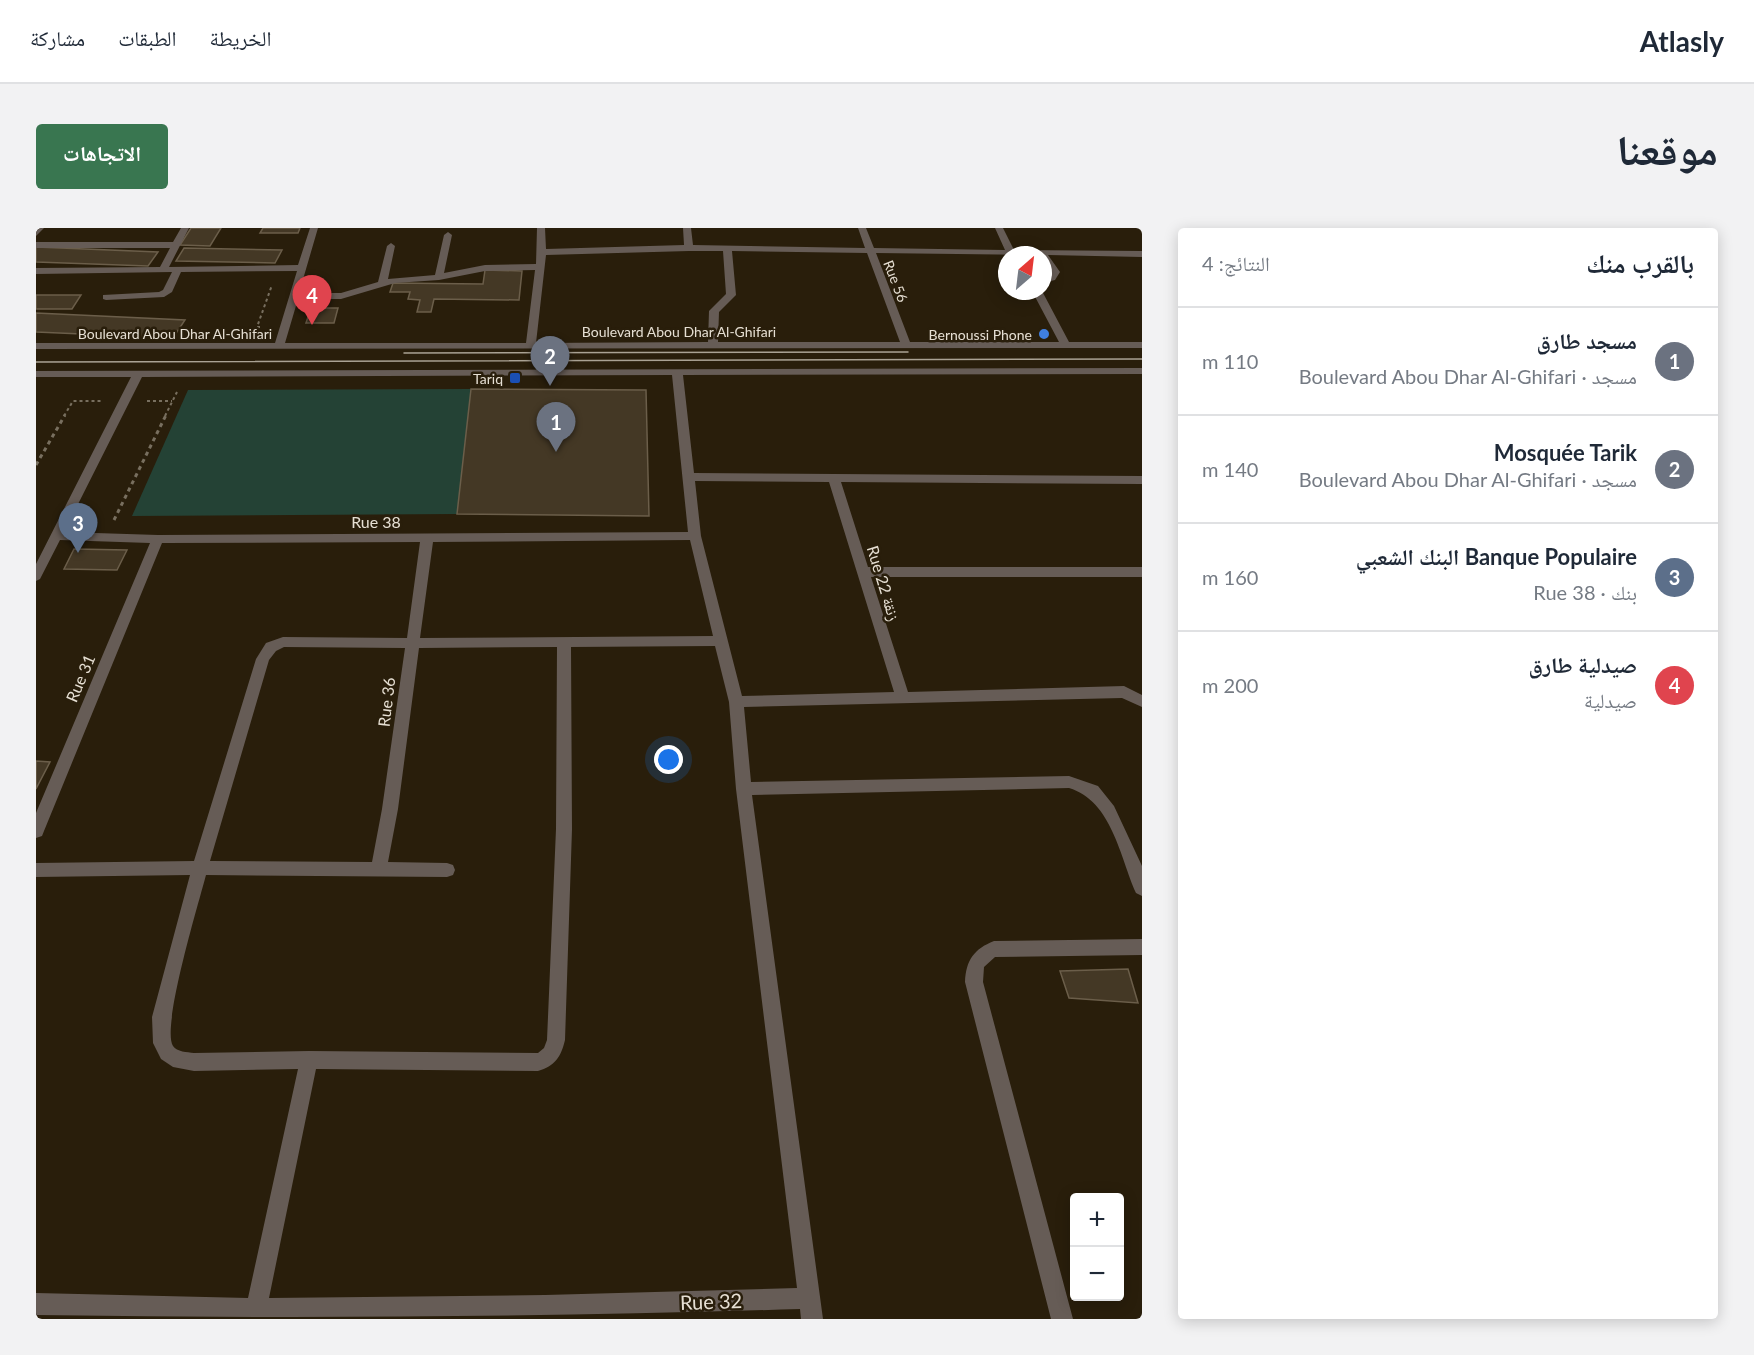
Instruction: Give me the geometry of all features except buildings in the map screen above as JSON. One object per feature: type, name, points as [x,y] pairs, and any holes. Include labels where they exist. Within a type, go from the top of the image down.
[{"type":"street","points":[[36,233],[40,228]]},
{"type":"street","points":[[163,270],[185,228]]},
{"type":"street","points":[[279,346],[314,228]]},
{"type":"street","points":[[531,345],[542,252],[540,228]]},
{"type":"street","points":[[687,228],[689,248]]},
{"type":"street","name":"Rue 56","points":[[862,228],[905,343]]},
{"type":"street","points":[[999,228],[1008,246]]},
{"type":"street","points":[[439,277],[448,236]]},
{"type":"street","points":[[36,244],[176,245]]},
{"type":"street","points":[[382,284],[391,246]]},
{"type":"street","points":[[542,252],[689,248],[998,252]]},
{"type":"street","points":[[713,344],[714,311],[731,295],[727,248]]},
{"type":"street","points":[[1052,253],[1142,255]]},
{"type":"street","points":[[293,296],[341,296],[394,280],[439,277],[484,268],[540,267]]},
{"type":"street","points":[[36,272],[302,268]]},
{"type":"street","points":[[106,297],[161,295],[167,292],[178,269]]},
{"type":"street","points":[[1043,300],[1065,344]]},
{"type":"street","name":"Boulevard Abou Dhar Al-Ghifari","points":[[36,346],[905,343],[1142,345]]},
{"type":"street","points":[[36,374],[1142,371]]},
{"type":"street","points":[[677,372],[695,536],[736,702],[744,789],[810,1308]]},
{"type":"street","points":[[38,569],[57,536],[138,374]]},
{"type":"street","points":[[688,477],[1142,480]]},
{"type":"street","name":"Rue 22 زنقة","points":[[834,479],[902,696]]},
{"type":"street","name":"Rue 38","points":[[57,536],[158,539],[695,536]]},
{"type":"street","name":"Rue 36","points":[[378,870],[390,809],[427,538]]},
{"type":"street","name":"Rue 31","points":[[36,831],[158,539]]},
{"type":"street","points":[[863,572],[1142,572]]},
{"type":"street","points":[[564,641],[564,829],[556,1040],[553,1053],[548,1060],[538,1062],[309,1060],[194,1062],[173,1058],[167,1053],[162,1043],[161,1017],[200,868],[263,659],[271,647],[283,642],[411,645],[564,641],[721,641]]},
{"type":"street","points":[[736,702],[1124,692],[1142,701]]},
{"type":"street","points":[[744,789],[1069,782],[1084,786],[1103,802],[1136,856],[1142,888]]},
{"type":"street","points":[[36,870],[200,868],[447,870]]},
{"type":"street","points":[[1062,1319],[974,982],[974,966],[980,956],[994,949],[1142,947]]},
{"type":"street","points":[[256,1309],[309,1060]]},
{"type":"street","name":"Rue 32","points":[[36,1304],[545,1312],[810,1308]]},
{"type":"path","points":[[106,537],[178,389]]},
{"type":"green space","points":[[471,389],[457,514],[132,516],[188,390]]},
{"type":"tram line","points":[[404,353],[908,352]]},
{"type":"tram line","points":[[36,362],[1142,359]]},
{"type":"place","name":"صيدلية طارق","points":[[312,325]]},
{"type":"place","name":"Bernoussi Phone","points":[[1044,334]]},
{"type":"place","name":"Tariq","points":[[515,378]]},
{"type":"place","name":"Mosquée Tarik","points":[[550,386]]},
{"type":"place","name":"مسجد طارق","points":[[556,452]]},
{"type":"place","name":"Banque Populaire البنك الشعبي","points":[[78,553]]}]
